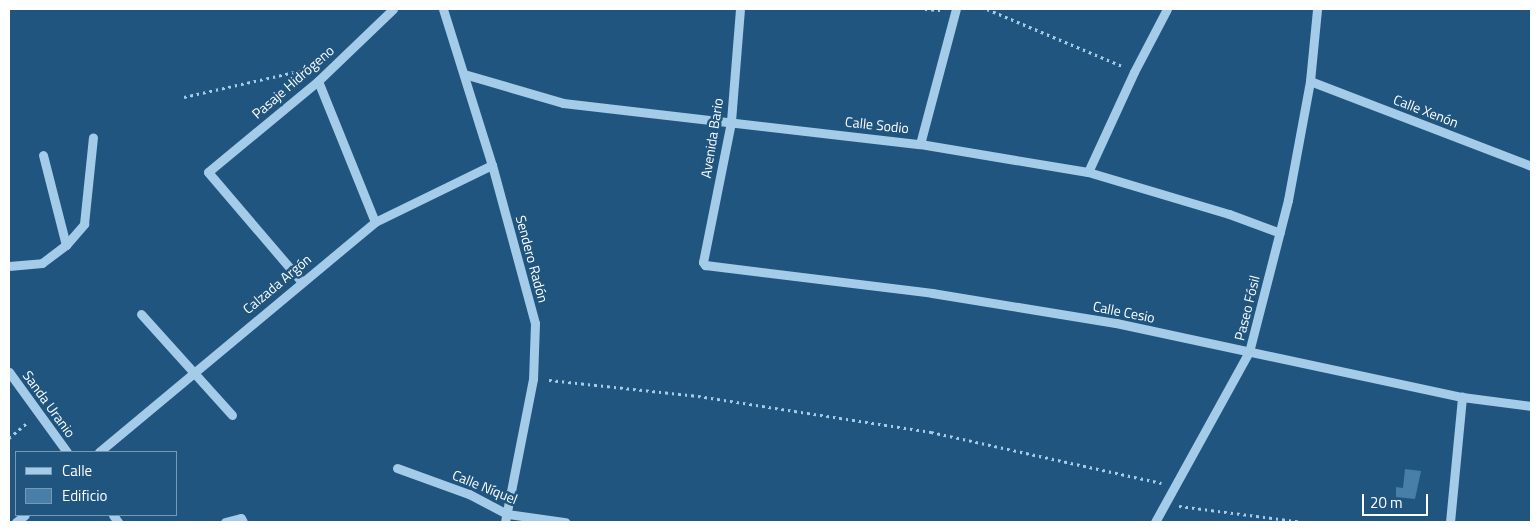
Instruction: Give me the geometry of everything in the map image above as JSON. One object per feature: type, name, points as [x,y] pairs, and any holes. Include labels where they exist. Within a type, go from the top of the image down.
[{"type":"street","name":"Pasaje Hidrógeno","points":[[301,281],[208,172],[318,81],[393,9]]},
{"type":"street","name":"Sendero Radón","points":[[442,9],[492,165],[535,323],[533,379],[506,518]]},
{"type":"street","name":"Avenida Bario","points":[[708,266],[703,262],[732,122],[740,9]]},
{"type":"street","points":[[920,144],[956,9]]},
{"type":"street","points":[[1088,172],[1134,72],[1167,9]]},
{"type":"street","name":"Paseo Fósil","points":[[1155,522],[1250,352],[1280,233],[1310,81],[1317,9]]},
{"type":"street","name":"Calle Sodio","points":[[464,74],[563,103],[920,144],[1088,172],[1229,214],[1280,233]]},
{"type":"street","points":[[318,81],[375,222]]},
{"type":"street","name":"Calle Xenón","points":[[1310,81],[1531,166]]},
{"type":"street","points":[[9,266],[42,263],[66,245],[84,224],[93,137]]},
{"type":"street","points":[[43,155],[66,245]]},
{"type":"street","name":"Calzada Argón","points":[[100,451],[301,281],[375,222],[492,165]]},
{"type":"street","name":"Calle Cesio","points":[[708,266],[932,293],[1116,323],[1462,397],[1531,406]]},
{"type":"street","points":[[141,314],[195,372],[232,416]]},
{"type":"street","name":"Sanda Uranio","points":[[9,372],[66,451]]},
{"type":"street","points":[[1450,522],[1462,397]]},
{"type":"street","name":"Calle Níquel","points":[[397,468],[469,494],[506,518],[565,522]]},
{"type":"street","points":[[225,522],[241,518],[243,522]]},
{"type":"path","points":[[987,9],[1134,72]]},
{"type":"path","points":[[184,97],[338,62]]},
{"type":"path","points":[[533,379],[698,396],[932,432],[1176,486]]},
{"type":"path","points":[[9,438],[39,413]]},
{"type":"path","points":[[1164,504],[1303,522]]},
{"type":"building","points":[[1405,469],[1421,471],[1415,499],[1396,497],[1396,487],[1403,488]]}]
